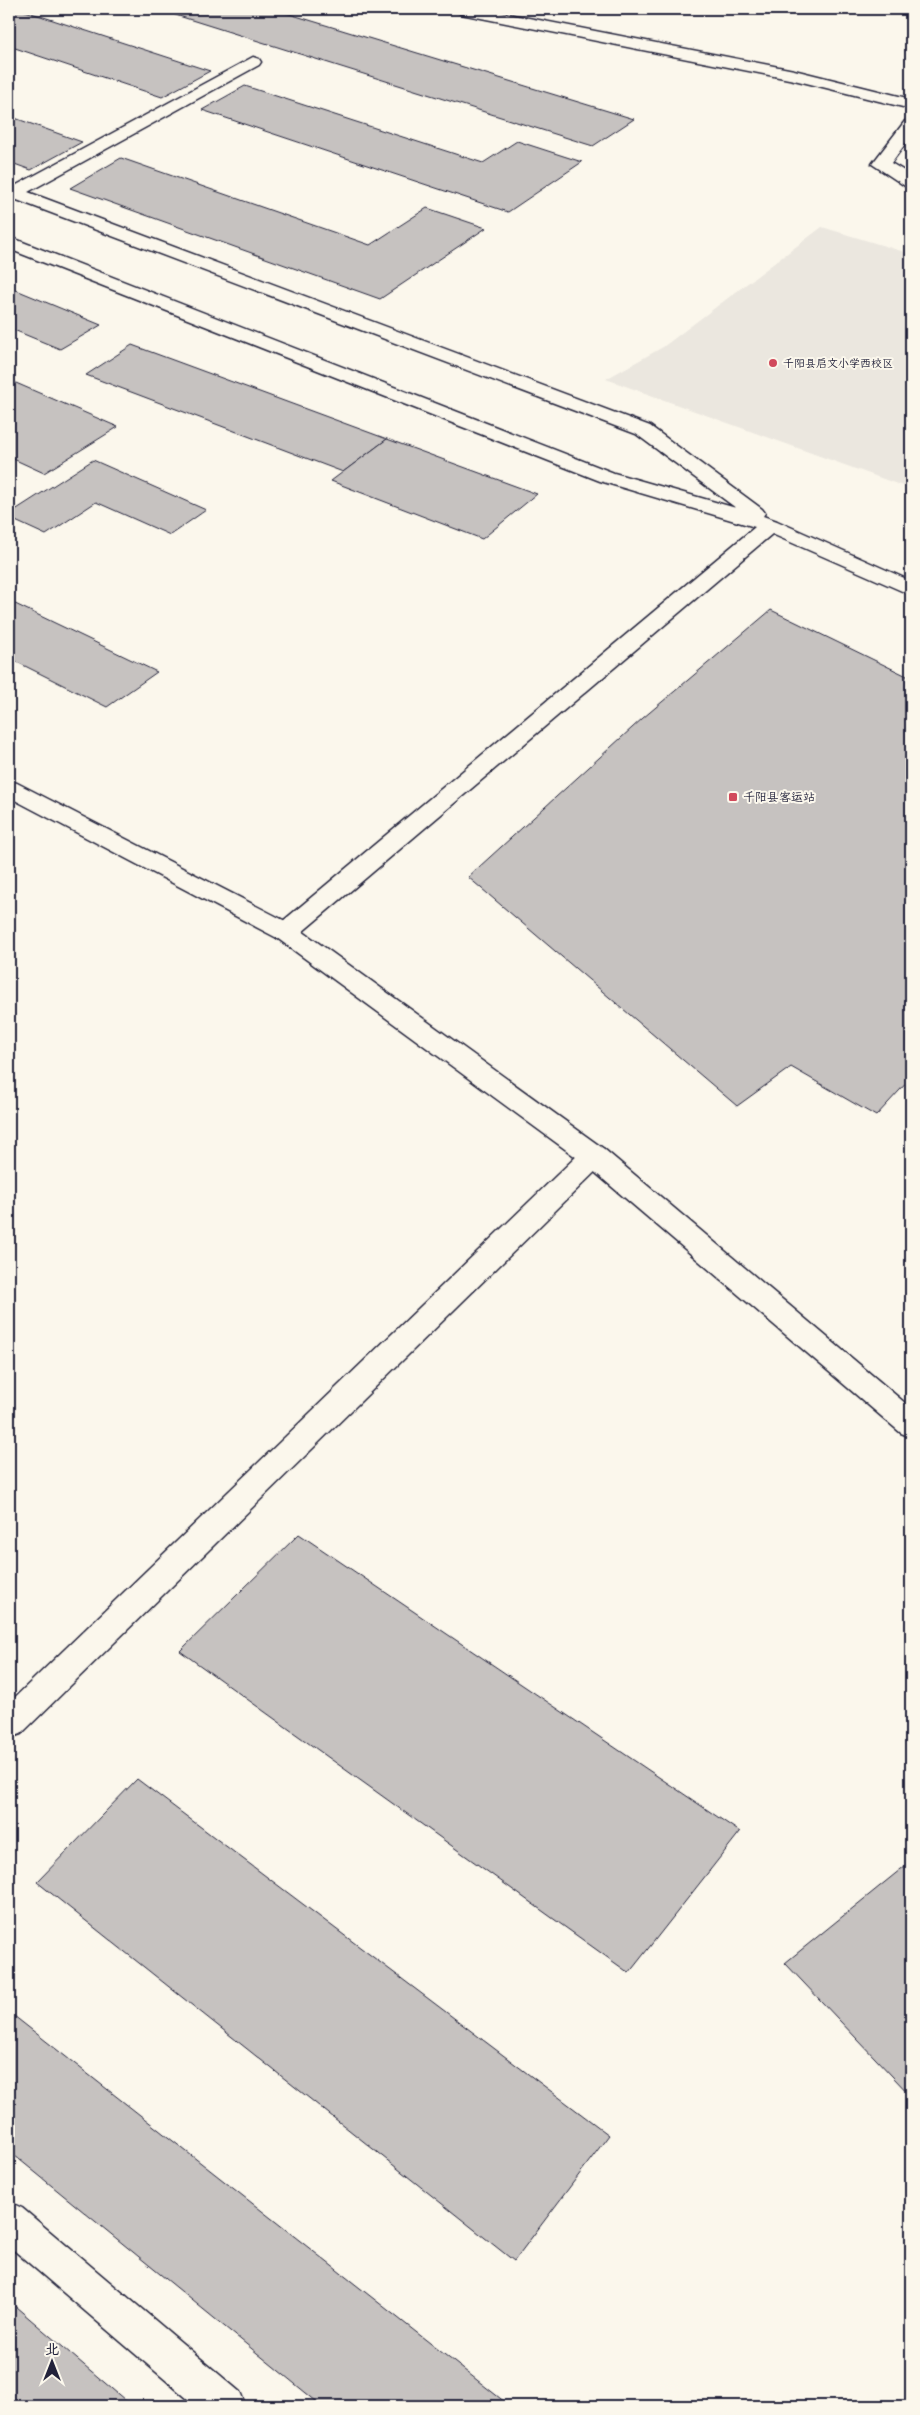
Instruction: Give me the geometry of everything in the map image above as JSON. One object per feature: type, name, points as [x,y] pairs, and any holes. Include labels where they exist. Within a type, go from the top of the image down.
[{"type":"street","points":[[461,9],[794,75],[911,104]]},
{"type":"street","points":[[11,192],[253,62]]},
{"type":"street","points":[[911,125],[881,164],[911,182]]},
{"type":"street","points":[[11,192],[643,430],[770,525]]},
{"type":"street","points":[[9,243],[607,477],[770,525],[911,589]]},
{"type":"street","points":[[286,932],[770,525]]},
{"type":"street","points":[[9,788],[286,932],[594,1156],[911,1425]]},
{"type":"street","points":[[9,1724],[594,1156]]},
{"type":"street","points":[[9,2221],[226,2406]]},
{"type":"shaded area","name":"千阳县启文小学西校区","points":[[822,227],[911,254],[911,489],[606,379],[663,347]]},
{"type":"building","points":[[9,9],[19,9],[210,71],[162,97],[9,46]]},
{"type":"building","points":[[172,9],[273,9],[634,119],[593,146],[166,12]]},
{"type":"building","points":[[245,86],[483,163],[517,141],[582,162],[508,212],[202,110]]},
{"type":"building","points":[[9,116],[82,142],[31,170],[9,162]]},
{"type":"building","points":[[121,158],[370,245],[427,208],[486,228],[380,299],[70,188]]},
{"type":"building","points":[[9,287],[101,325],[60,349],[9,328]]},
{"type":"building","points":[[132,345],[387,439],[343,472],[86,375]]},
{"type":"building","points":[[9,380],[118,427],[44,473],[9,457]]},
{"type":"building","points":[[387,439],[537,494],[482,539],[331,481]]},
{"type":"building","points":[[93,460],[206,510],[170,535],[96,502],[46,535],[9,518],[9,514]]},
{"type":"building","points":[[9,601],[157,672],[107,707],[9,658]]},
{"type":"building","name":"千阳县客运站","points":[[771,610],[911,678],[911,1078],[876,1116],[791,1067],[737,1106],[468,877],[643,718]]},
{"type":"building","points":[[299,1534],[740,1832],[629,1973],[180,1651]]},
{"type":"building","points":[[137,1779],[609,2135],[514,2261],[37,1882]]},
{"type":"building","points":[[911,1861],[911,2096],[785,1963]]},
{"type":"building","points":[[9,2012],[510,2406],[322,2406],[9,2151]]},
{"type":"building","points":[[9,2301],[132,2406],[9,2406]]},
{"type":"place","name":"千阳县启文小学西校区","points":[[773,363]]},
{"type":"place","name":"千阳县客运站","points":[[733,797]]}]
